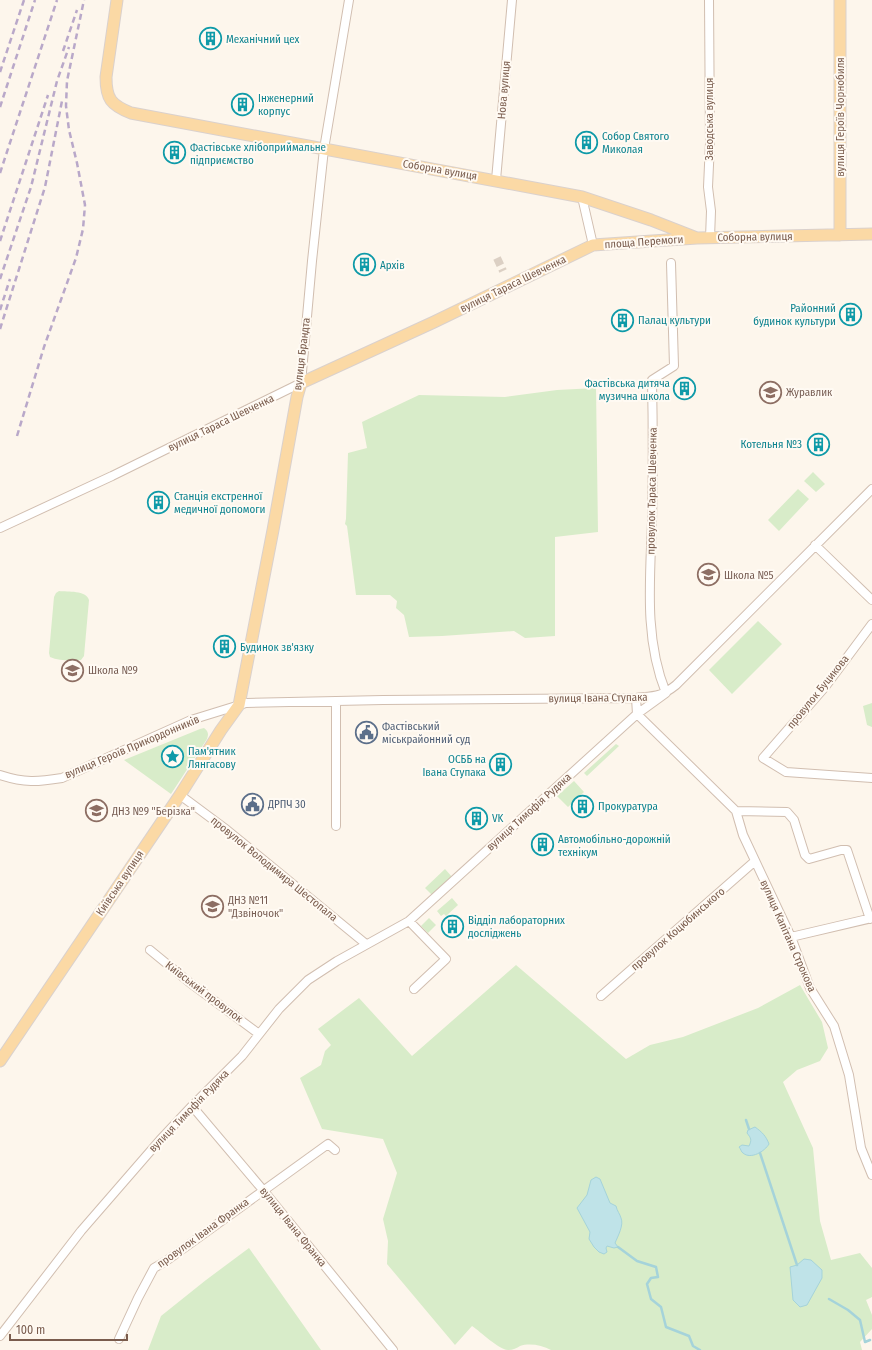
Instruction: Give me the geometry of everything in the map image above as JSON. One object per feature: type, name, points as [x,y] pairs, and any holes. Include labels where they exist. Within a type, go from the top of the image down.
[{"type":"main road","name":"Соборна вулиця","points":[[117,0],[106,77],[106,89],[111,101],[117,108],[131,113],[582,197],[651,220],[697,238],[872,234]]},
{"type":"main road","name":"вулиця Героїв Чорнобиля","points":[[840,0],[840,235]]},
{"type":"main road","name":"площа Перемоги","points":[[593,245],[697,238]]},
{"type":"main road","name":"вулиця Тараса Шевченка","points":[[301,383],[593,245]]},
{"type":"main road","name":"вулиця Брандта","points":[[239,705],[297,397],[301,383]]},
{"type":"main road","name":"Київська вулиця","points":[[0,1061],[239,705]]},
{"type":"street","name":"вулиця Брандта","points":[[301,383],[324,148],[349,0]]},
{"type":"street","name":"Нова вулиця","points":[[496,180],[512,0]]},
{"type":"street","name":"Заводська вулиця","points":[[710,0],[710,143],[708,187],[711,211],[710,238]]},
{"type":"street","name":"площа Перемоги","points":[[582,197],[593,245]]},
{"type":"street","name":"провулок Тараса Шевченка","points":[[666,693],[653,651],[650,598],[653,469],[652,380],[674,366],[671,263]]},
{"type":"street","name":"вулиця Тараса Шевченка","points":[[0,528],[112,476],[301,383]]},
{"type":"street","name":"вулиця Івана Ступака","points":[[239,705],[246,703],[636,698],[658,696],[666,693],[676,685],[704,658],[872,489]]},
{"type":"street","points":[[815,545],[872,600]]},
{"type":"street","name":"провулок Буцикова","points":[[872,624],[825,687],[763,758],[786,772],[872,778]]},
{"type":"street","points":[[637,714],[666,693]]},
{"type":"street","points":[[636,698],[637,714]]},
{"type":"street","points":[[336,702],[336,826]]},
{"type":"street","name":"вулиця Героїв Прикордонників","points":[[0,775],[27,782],[40,782],[62,778],[191,720],[239,705]]},
{"type":"street","name":"вулиця Капітана Строкова","points":[[637,714],[736,811],[743,835],[791,937],[810,988],[834,1026],[849,1075],[861,1148],[872,1175]]},
{"type":"street","name":"вулиця Тимофія Рудяка","points":[[0,1336],[81,1231],[160,1140],[242,1056],[279,1009],[308,980],[366,944],[409,921],[637,714]]},
{"type":"street","name":"провулок Володимира Шестопала","points":[[180,795],[226,830],[366,944]]},
{"type":"street","points":[[736,811],[788,812],[794,820],[805,855],[809,859],[841,850],[847,850],[871,918],[791,937]]},
{"type":"street","name":"провулок Коцюбинського","points":[[601,996],[755,861]]},
{"type":"street","points":[[409,921],[446,959],[414,989]]},
{"type":"street","name":"Київський провулок","points":[[150,950],[189,982],[259,1034]]},
{"type":"street","name":"вулиця Івана Франка","points":[[192,1106],[263,1190],[393,1350]]},
{"type":"street","name":"провулок Івана Франка","points":[[118,1339],[154,1268],[166,1261],[328,1144],[335,1150]]},
{"type":"green space","points":[[596,388],[598,532],[555,537],[555,636],[525,638],[514,631],[409,637],[404,615],[396,608],[397,601],[390,595],[356,595],[347,526],[345,524],[348,453],[367,448],[362,422],[419,395],[505,397],[557,390]]},
{"type":"green space","points":[[813,472],[825,484],[816,492],[804,481]]},
{"type":"green space","points":[[798,489],[809,499],[779,531],[768,520]]},
{"type":"green space","points":[[59,591],[81,593],[89,600],[84,656],[81,660],[74,661],[50,657],[49,653],[54,597]]},
{"type":"green space","points":[[758,621],[782,644],[732,694],[709,670]]},
{"type":"green space","points":[[872,703],[872,727],[867,725],[863,706]]},
{"type":"green space","points":[[204,728],[208,733],[207,739],[171,794],[124,760],[200,729]]},
{"type":"green space","points":[[616,744],[619,746],[587,776],[584,773]]},
{"type":"green space","points":[[574,781],[584,792],[568,807],[557,796]]},
{"type":"green space","points":[[445,869],[453,878],[433,896],[425,888]]},
{"type":"green space","points":[[452,898],[458,905],[446,916],[444,914],[441,916],[437,911]]},
{"type":"green space","points":[[429,918],[436,925],[428,933],[421,926]]},
{"type":"green space","points":[[516,965],[626,1059],[650,1045],[683,1037],[758,1008],[800,985],[822,1022],[828,1048],[820,1061],[797,1070],[783,1082],[813,1148],[820,1221],[831,1260],[860,1253],[872,1268],[872,1297],[866,1300],[872,1315],[872,1329],[860,1342],[862,1350],[551,1350],[536,1345],[524,1345],[508,1350],[499,1347],[472,1326],[455,1345],[387,1264],[388,1241],[383,1219],[397,1173],[383,1139],[322,1129],[300,1078],[321,1065],[325,1051],[331,1045],[318,1029],[359,998],[412,1056]]},
{"type":"green space","points":[[249,1248],[321,1350],[148,1350],[161,1316]]},
{"type":"water","points":[[755,1127],[764,1134],[769,1144],[758,1154],[750,1156],[742,1153],[739,1147],[742,1145],[749,1146],[751,1139],[747,1133],[748,1130]]},
{"type":"water","points":[[596,1177],[600,1179],[610,1203],[616,1206],[622,1221],[615,1243],[618,1247],[614,1248],[607,1246],[607,1252],[604,1254],[599,1252],[594,1247],[589,1239],[590,1232],[577,1208],[587,1195],[591,1180]]},
{"type":"water","points":[[804,1259],[811,1260],[822,1270],[822,1278],[807,1305],[800,1307],[793,1300],[790,1267],[797,1265]]},
{"type":"waterway","points":[[746,1120],[749,1129]]},
{"type":"waterway","points":[[760,1153],[797,1265]]},
{"type":"waterway","points":[[618,1247],[637,1261],[656,1267],[658,1277],[651,1278],[647,1284],[651,1299],[661,1307],[666,1327],[689,1336],[693,1346],[700,1350]]},
{"type":"waterway","points":[[829,1299],[848,1310],[860,1320],[865,1342],[870,1340]]},
{"type":"tunnel","points":[[497,258],[503,271]]},
{"type":"railway","points":[[0,72],[24,0]]},
{"type":"railway","points":[[0,107],[35,0]]},
{"type":"railway","points":[[0,173],[57,0]]},
{"type":"railway","points":[[17,436],[44,347],[76,258],[83,229],[85,205],[69,130],[66,106],[67,81],[84,0]]},
{"type":"railway","points":[[63,51],[77,10]]},
{"type":"railway","points":[[0,279],[31,187],[57,81],[69,47]]},
{"type":"railway","points":[[0,241],[48,95]]},
{"type":"railway","points":[[0,329],[45,187],[62,101]]},
{"type":"railway","points":[[0,310],[10,279]]},
{"type":"place","name":"Механічний цех","points":[[210,39]]},
{"type":"place","name":"Інженерний корпус","points":[[243,104]]},
{"type":"place","name":"Собор Святого Миколая","points":[[587,142]]},
{"type":"place","name":"Фастівське хлібоприймальне підприємство","points":[[175,153]]},
{"type":"place","name":"Архів","points":[[364,265]]},
{"type":"place","name":"Районний будинок культури","points":[[851,314]]},
{"type":"place","name":"Палац культури","points":[[622,320]]},
{"type":"place","name":"Фастівська дитяча музична школа","points":[[685,389]]},
{"type":"place","name":"Журавлик","points":[[771,392]]},
{"type":"place","name":"Котельня №3","points":[[818,444]]},
{"type":"place","name":"Станція екстренної медичної допомоги","points":[[158,502]]},
{"type":"place","name":"Школа №5","points":[[709,575]]},
{"type":"place","name":"Будинок зв'язку","points":[[224,647]]},
{"type":"place","name":"Школа №9","points":[[72,670]]},
{"type":"place","name":"Фастівський міськрайонний суд","points":[[366,732]]},
{"type":"place","name":"Пам'ятник Лянгасову","points":[[173,757]]},
{"type":"place","name":"ОСББ на Івана Ступака","points":[[501,765]]},
{"type":"place","name":"ДРПЧ 30","points":[[252,804]]},
{"type":"place","name":"Прокуратура","points":[[583,806]]},
{"type":"place","name":"ДНЗ №9 \"Берізка\"","points":[[96,811]]},
{"type":"place","name":"VK","points":[[476,818]]},
{"type":"place","name":"Автомобільно-дорожній технікум","points":[[542,845]]},
{"type":"place","name":"ДНЗ №11 \"Дзвіночок\"","points":[[213,906]]},
{"type":"place","name":"Відділ лабораторних досліджень","points":[[452,926]]}]
